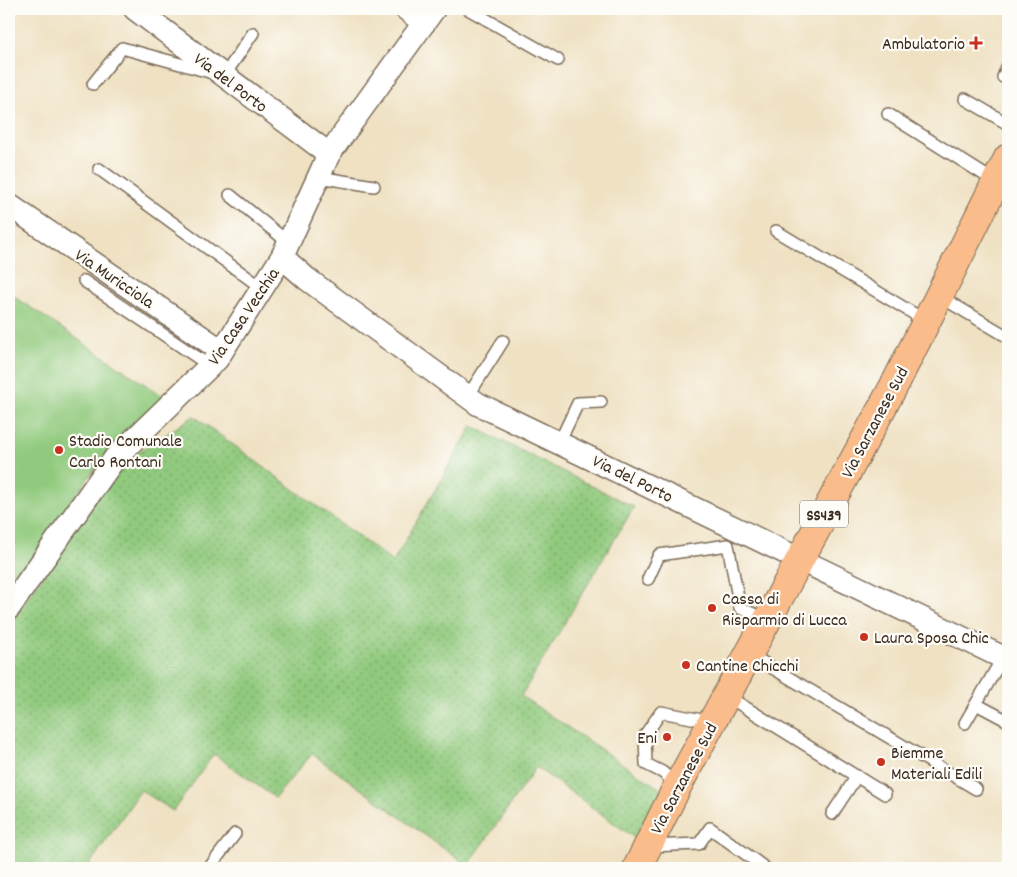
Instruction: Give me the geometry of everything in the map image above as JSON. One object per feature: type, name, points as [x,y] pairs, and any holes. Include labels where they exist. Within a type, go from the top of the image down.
[{"type":"main road","name":"Via Sarzanese Sud","points":[[644,859],[678,785],[896,382],[1008,158]]},
{"type":"street","name":"Via del Porto","points":[[135,9],[328,154]]},
{"type":"street","name":"Via Casa Vecchia","points":[[9,608],[114,458],[216,358],[285,250],[328,154],[429,16],[406,9]]},
{"type":"street","name":"Via Muricciola","points":[[9,205],[216,358]]},
{"type":"street","name":"Via del Porto","points":[[285,250],[307,279],[478,404],[1006,658]]},
{"type":"lane","points":[[468,9],[558,60]]},
{"type":"lane","points":[[93,84],[122,48],[224,76],[253,33]]},
{"type":"lane","points":[[1008,65],[1003,77],[1008,80]]},
{"type":"lane","points":[[965,99],[1008,124]]},
{"type":"lane","points":[[888,114],[996,182]]},
{"type":"lane","points":[[100,169],[262,288]]},
{"type":"lane","points":[[318,177],[374,186]]},
{"type":"lane","points":[[230,195],[285,250]]},
{"type":"lane","points":[[776,230],[927,321]]},
{"type":"lane","points":[[84,281],[216,358]]},
{"type":"lane","points":[[939,296],[1008,337]]},
{"type":"lane","points":[[468,396],[503,340]]},
{"type":"lane","points":[[559,443],[578,403],[601,402]]},
{"type":"lane","points":[[724,522],[740,608],[767,620]]},
{"type":"lane","points":[[648,579],[659,554],[728,545]]},
{"type":"lane","points":[[749,654],[976,789]]},
{"type":"lane","points":[[966,723],[1006,658]]},
{"type":"lane","points":[[727,695],[885,794]]},
{"type":"lane","points":[[976,704],[1008,721]]},
{"type":"lane","points":[[678,785],[662,772],[646,764],[645,735],[661,712],[712,722]]},
{"type":"lane","points":[[832,814],[857,776]]},
{"type":"lane","points":[[644,859],[699,844],[710,828],[765,868]]},
{"type":"lane","points":[[209,868],[236,834]]},
{"type":"green space","name":"Stadio Comunale Carlo Rontani","points":[[9,293],[164,397],[105,455],[47,535],[9,599]]},
{"type":"green space","points":[[194,416],[393,562],[472,426],[634,507],[521,696],[662,790],[636,839],[536,767],[468,866],[312,754],[275,798],[214,754],[173,811],[141,790],[87,868],[9,868],[9,625],[120,464]]},
{"type":"railway","points":[[1006,868],[1008,863]]},
{"type":"place","name":"Ambulatorio","points":[[976,43]]},
{"type":"place","name":"Stadio Comunale Carlo Rontani","points":[[59,450]]},
{"type":"place","name":"Cassa di Risparmio di Lucca","points":[[712,608]]},
{"type":"place","name":"Laura Sposa Chic","points":[[864,637]]},
{"type":"place","name":"Cantine Chicchi","points":[[686,665]]},
{"type":"place","name":"Eni","points":[[667,737]]},
{"type":"place","name":"Biemme Materiali Edili","points":[[881,762]]}]
